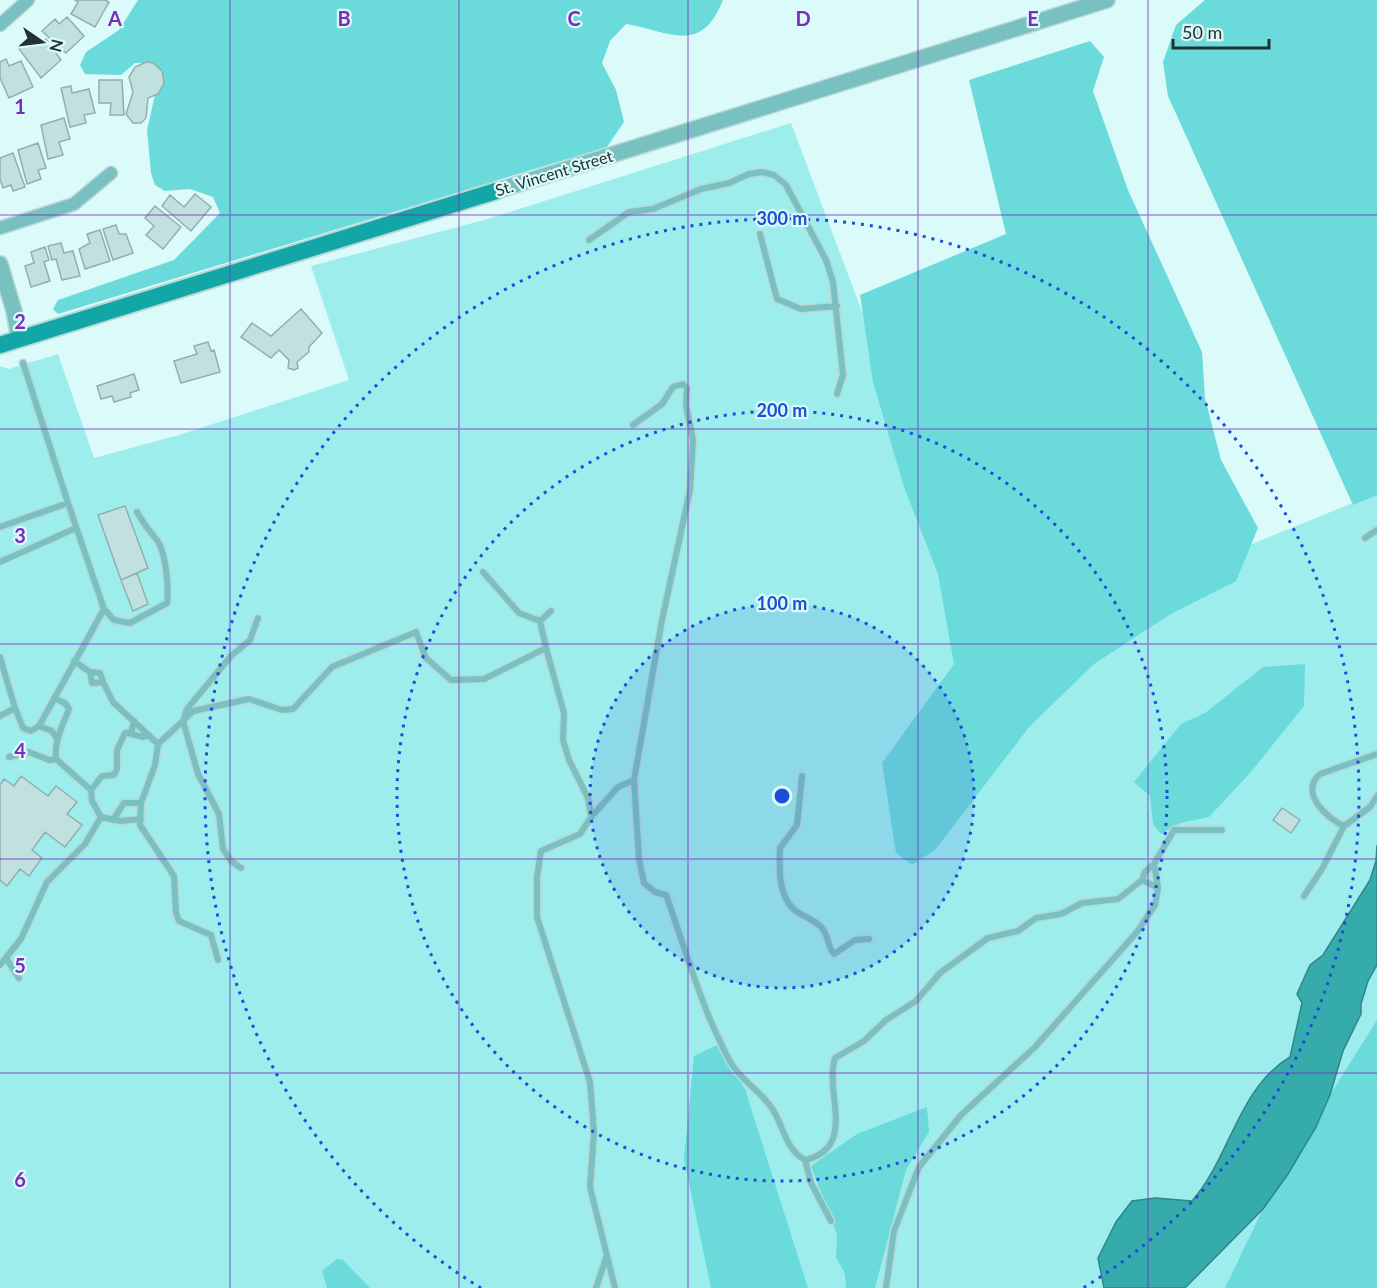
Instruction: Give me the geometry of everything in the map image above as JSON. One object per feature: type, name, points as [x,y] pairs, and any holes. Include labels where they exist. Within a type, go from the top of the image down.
[{"type":"main road","name":"St. Vincent Street","points":[[0,345],[496,191]]},
{"type":"street","points":[[0,25],[28,0]]},
{"type":"street","name":"St. Vincent Street","points":[[496,191],[1107,0]]},
{"type":"street","points":[[0,228],[74,204],[111,173]]},
{"type":"street","points":[[0,264],[19,339]]},
{"type":"lane","points":[[589,240],[629,212],[653,210],[701,189],[762,172],[774,175],[786,185],[834,282],[843,375],[837,394]]},
{"type":"lane","points":[[760,234],[777,299],[801,309],[837,306]]},
{"type":"lane","points":[[23,363],[104,609],[114,620],[130,622],[167,603],[170,587],[158,540],[147,531],[137,512]]},
{"type":"lane","points":[[633,425],[662,404],[674,387],[683,384],[687,388],[686,405],[693,440],[690,490],[662,620],[634,780],[639,859],[644,883],[655,892],[666,895],[714,1026],[731,1062],[742,1079],[772,1107],[789,1144],[797,1155],[805,1160],[811,1183],[831,1221]]},
{"type":"lane","points":[[0,528],[68,503]]},
{"type":"lane","points":[[0,562],[76,528]]},
{"type":"lane","points":[[1365,538],[1377,530]]},
{"type":"lane","points":[[483,572],[519,613],[540,621]]},
{"type":"lane","points":[[0,657],[23,728],[31,731],[39,726],[104,609]]},
{"type":"lane","points":[[540,621],[551,611]]},
{"type":"lane","points":[[241,868],[231,861],[223,849],[219,814],[198,774],[183,721],[187,709],[231,656],[250,640],[258,618]]},
{"type":"lane","points":[[540,621],[564,713],[563,740],[569,760],[588,798],[591,817]]},
{"type":"lane","points":[[218,960],[211,934],[179,921],[176,913],[174,876],[140,825],[141,803],[155,765],[158,744],[193,711],[249,699],[282,710],[293,709],[332,667],[416,632],[426,658],[451,680],[484,679],[546,648]]},
{"type":"lane","points":[[74,661],[90,672],[100,673],[113,702],[158,744]]},
{"type":"lane","points":[[90,672],[92,683],[103,682]]},
{"type":"lane","points":[[54,698],[65,703],[69,709],[57,739],[56,759]]},
{"type":"lane","points":[[0,716],[15,708]]},
{"type":"lane","points":[[130,732],[134,721]]},
{"type":"lane","points":[[39,726],[52,731],[57,739]]},
{"type":"lane","points":[[130,732],[135,736],[149,735]]},
{"type":"lane","points":[[91,790],[102,776],[114,775],[119,744],[125,733],[130,732]]},
{"type":"lane","points":[[9,757],[29,752],[50,760],[56,759]]},
{"type":"lane","points":[[1344,826],[1325,814],[1317,803],[1312,790],[1315,778],[1377,754]]},
{"type":"lane","points":[[56,759],[91,790],[92,801],[101,817],[113,820],[141,819]]},
{"type":"lane","points":[[802,776],[797,825],[780,848],[783,893],[789,905],[816,921],[825,931],[829,948],[834,954],[855,940],[869,939]]},
{"type":"lane","points":[[615,1288],[590,1187],[594,1132],[590,1082],[537,917],[537,877],[541,851],[580,834],[591,817],[618,787],[634,780]]},
{"type":"lane","points":[[1304,896],[1322,869],[1344,826],[1365,812],[1377,796]]},
{"type":"lane","points":[[113,820],[124,803],[141,803]]},
{"type":"lane","points":[[0,965],[21,939],[47,882],[85,844],[101,817]]},
{"type":"lane","points":[[805,1160],[822,1153],[831,1145],[835,1135],[832,1075],[835,1058],[872,1036],[886,1020],[916,1001],[940,972],[988,938],[1018,931],[1036,918],[1061,915],[1082,903],[1118,899],[1142,880],[1174,830],[1222,830]]},
{"type":"lane","points":[[886,1288],[894,1231],[919,1167],[961,1116],[1035,1047],[1137,932],[1155,905],[1158,888],[1154,864]]},
{"type":"lane","points":[[1142,880],[1158,888]]},
{"type":"lane","points":[[6,958],[19,978]]},
{"type":"lane","points":[[596,1288],[606,1257]]},
{"type":"shaded area","points":[[138,0],[723,0],[705,28],[694,34],[682,36],[626,24],[610,41],[602,63],[616,90],[624,122],[607,147],[58,314],[53,309],[58,300],[174,260],[220,213],[213,197],[190,189],[165,191],[155,185],[151,173],[147,130],[155,95],[147,63],[135,63],[121,75],[85,74],[80,65],[86,52],[119,30]]},
{"type":"shaded area","points":[[1205,0],[1377,0],[1377,495],[1353,505],[1168,96],[1163,62],[1176,25]]},
{"type":"shaded area","points":[[1090,41],[1104,57],[1093,91],[1128,190],[1202,352],[1205,398],[1221,460],[1258,528],[1236,581],[1169,615],[1094,664],[1029,727],[935,850],[912,865],[896,853],[882,763],[954,664],[938,574],[904,487],[873,382],[860,295],[1006,234],[969,80]]},
{"type":"shaded area","points":[[791,123],[990,651],[1377,493],[1377,1032],[1226,1288],[0,1288],[0,366],[9,369],[58,354],[94,458],[179,435],[349,380],[311,266],[484,220]]},
{"type":"shaded area","points":[[1305,664],[1304,706],[1250,773],[1209,817],[1180,823],[1161,834],[1153,824],[1150,796],[1134,782],[1181,724],[1205,713],[1263,667]]},
{"type":"shaded area","points":[[1377,845],[1377,965],[1368,981],[1361,1004],[1361,1014],[1343,1051],[1330,1095],[1316,1127],[1288,1174],[1263,1209],[1185,1288],[1104,1288],[1098,1258],[1116,1222],[1132,1201],[1155,1198],[1192,1201],[1216,1165],[1246,1105],[1258,1087],[1272,1070],[1290,1057],[1302,1003],[1297,994],[1310,965],[1323,955],[1370,880],[1376,861]]},
{"type":"shaded area","points":[[1377,1020],[1377,1288],[1225,1288],[1263,1209],[1288,1174],[1316,1127],[1330,1095]]},
{"type":"shaded area","points":[[717,1045],[745,1089],[808,1288],[711,1288],[684,1159],[694,1056]]},
{"type":"shaded area","points":[[927,1107],[929,1132],[906,1170],[875,1288],[846,1288],[845,1274],[836,1257],[837,1235],[811,1166],[857,1134]]},
{"type":"shaded area","points":[[337,1259],[343,1260],[370,1288],[327,1288],[322,1271]]},
{"type":"building","points":[[75,0],[109,2],[95,27],[71,14],[78,2]]},
{"type":"building","points":[[67,17],[84,36],[66,53],[42,31],[55,19],[59,24]]},
{"type":"building","points":[[32,39],[37,46],[46,39],[61,60],[41,78],[19,49]]},
{"type":"building","points":[[6,59],[9,66],[21,61],[33,87],[9,98],[0,78],[0,62]]},
{"type":"building","points":[[146,62],[153,63],[162,71],[164,83],[158,94],[148,98],[146,118],[141,123],[133,123],[126,114],[133,92],[129,77],[135,67]]},
{"type":"building","points":[[99,80],[122,80],[124,115],[110,115],[111,103],[99,103]]},
{"type":"building","points":[[71,86],[72,93],[89,89],[95,113],[84,115],[86,123],[70,127],[61,88]]},
{"type":"building","points":[[64,118],[70,139],[59,142],[63,155],[48,159],[41,125]]},
{"type":"building","points":[[38,143],[46,168],[38,170],[41,179],[27,184],[18,150]]},
{"type":"building","points":[[13,153],[25,187],[13,191],[11,185],[3,188],[0,179],[0,158]]},
{"type":"building","points":[[195,194],[211,207],[191,231],[162,206],[170,195],[184,207]]},
{"type":"building","points":[[155,206],[181,227],[163,249],[146,235],[154,226],[145,218]]},
{"type":"building","points":[[116,225],[119,234],[126,234],[133,253],[113,260],[103,229]]},
{"type":"building","points":[[100,230],[110,261],[85,269],[79,249],[90,243],[87,234]]},
{"type":"building","points":[[61,243],[64,253],[73,251],[80,276],[62,280],[56,259],[52,260],[48,246]]},
{"type":"building","points":[[45,247],[49,260],[44,262],[50,281],[31,287],[25,266],[34,263],[31,252]]},
{"type":"building","points":[[301,309],[322,333],[309,347],[309,352],[297,362],[298,368],[294,370],[288,368],[289,360],[279,350],[271,358],[241,337],[252,323],[271,336]]},
{"type":"building","points":[[208,342],[211,351],[214,350],[220,372],[181,383],[174,361],[197,354],[194,346]]},
{"type":"building","points":[[134,374],[139,390],[130,393],[131,397],[114,402],[112,396],[101,399],[97,386]]},
{"type":"building","points":[[125,506],[148,568],[121,580],[98,515]]},
{"type":"building","points":[[137,573],[148,604],[133,611],[121,580]]},
{"type":"building","points":[[21,776],[48,796],[56,786],[77,802],[67,814],[82,825],[65,847],[45,832],[32,850],[42,858],[29,876],[20,869],[7,886],[0,880],[0,785],[4,779],[14,786]]},
{"type":"building","points":[[1282,808],[1300,820],[1291,833],[1273,820]]}]
